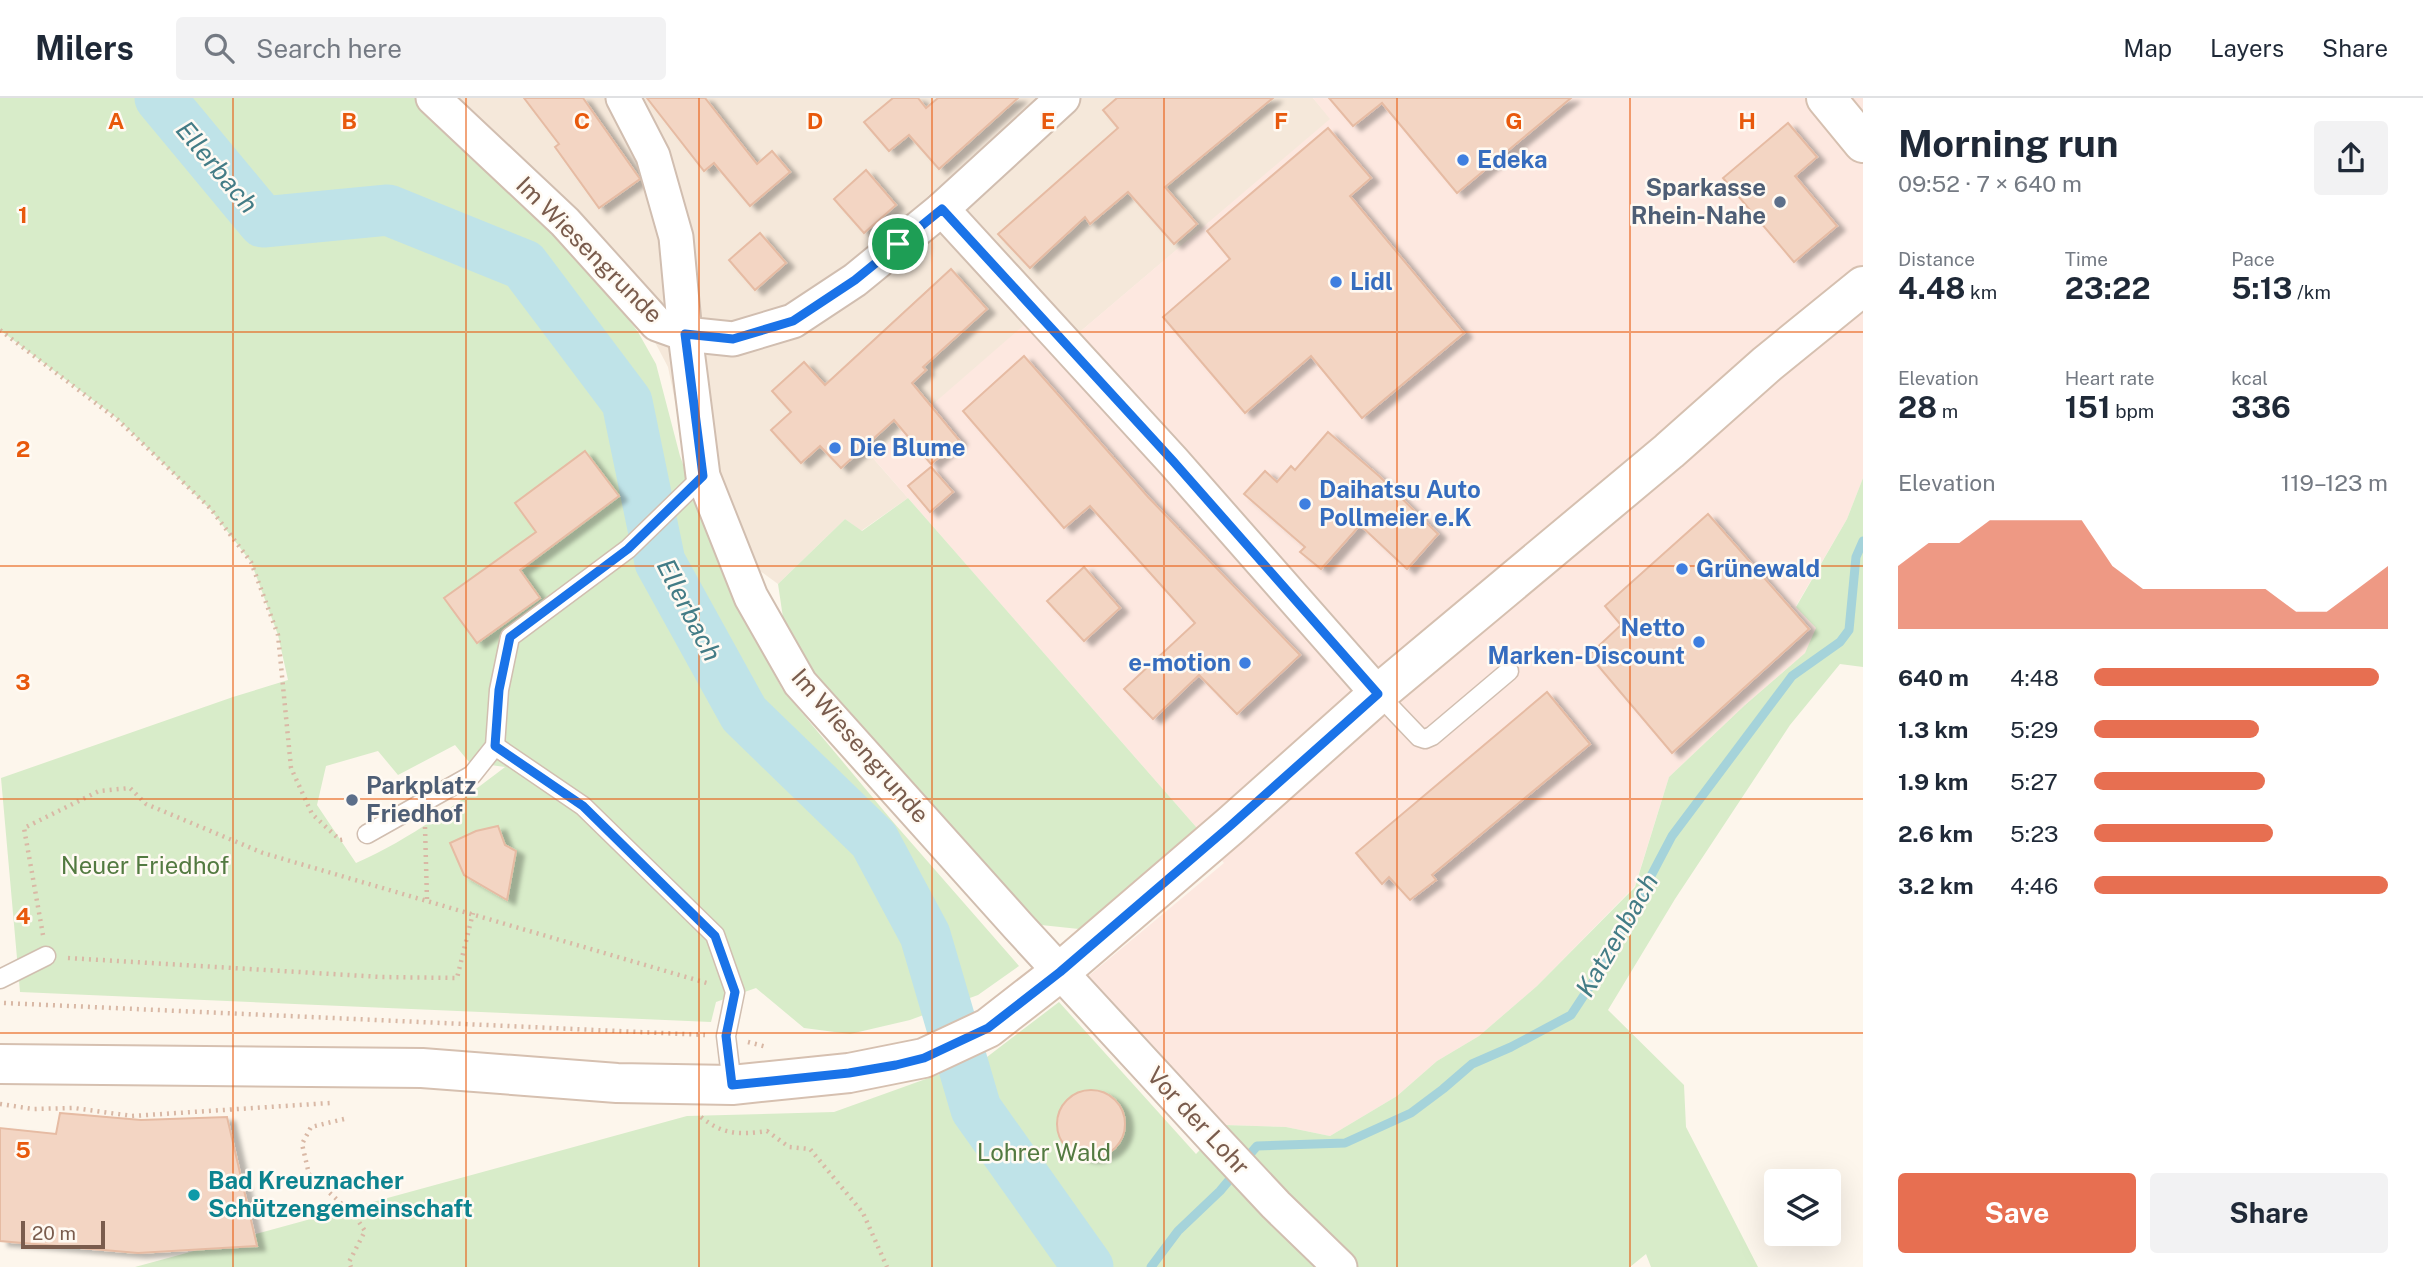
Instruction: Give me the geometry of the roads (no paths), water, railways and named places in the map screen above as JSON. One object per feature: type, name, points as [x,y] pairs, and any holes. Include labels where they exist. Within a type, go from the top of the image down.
[{"type":"main road","points":[[1826,98],[1863,144]]},
{"type":"main road","points":[[0,1064],[422,1068],[662,1085],[732,1085],[849,1073],[924,1058],[988,1028],[1060,972],[1378,694],[1669,451],[1767,364],[1863,286]]},
{"type":"street","name":"Im Wiesengrunde","points":[[433,98],[565,222],[657,324],[685,334],[703,476],[751,597],[800,683],[1060,972]]},
{"type":"street","points":[[623,98],[653,156],[676,237],[685,334],[733,339],[793,321],[855,280],[942,209],[1062,98]]},
{"type":"street","points":[[942,209],[1164,451],[1378,694]]},
{"type":"street","name":"Vor der Lohr","points":[[1060,972],[1276,1205],[1340,1267]]},
{"type":"lane","points":[[367,834],[472,775],[495,746],[499,690],[510,637],[628,549],[703,476]]},
{"type":"lane","points":[[1378,694],[1419,737],[1425,739],[1509,671]]},
{"type":"lane","points":[[495,746],[583,806],[715,936],[735,992],[726,1036],[732,1085]]},
{"type":"lane","points":[[0,979],[46,956]]},
{"type":"waterway","name":"Ellerbach","points":[[160,98],[263,222],[388,210],[524,265],[627,402],[660,562],[744,714],[874,840],[925,935],[976,1109],[1088,1267]]},
{"type":"waterway","name":"Katzenbach","points":[[1244,1161],[1257,1146],[1345,1143],[1411,1113],[1472,1064],[1571,1015],[1604,965],[1672,836],[1792,676],[1840,642],[1849,630],[1856,557],[1863,541]]},
{"type":"waterway","name":"Katzenbach","points":[[1151,1267],[1178,1231],[1236,1172]]},
{"type":"place","name":"Edeka","points":[[1463,160]]},
{"type":"place","name":"Sparkasse Rhein-Nahe","points":[[1780,202]]},
{"type":"place","name":"Lidl","points":[[1336,282]]},
{"type":"place","name":"Die Blume","points":[[835,448]]},
{"type":"place","name":"Daihatsu Auto Pollmeier e.K","points":[[1305,504]]},
{"type":"place","name":"Grünewald","points":[[1682,569]]},
{"type":"place","name":"Netto Marken-Discount","points":[[1699,642]]},
{"type":"place","name":"e-motion","points":[[1245,663]]},
{"type":"place","name":"Parkplatz Friedhof","points":[[352,800]]},
{"type":"place","name":"Bad Kreuznacher Schützengemeinschaft","points":[[194,1195]]},
{"type":"park label","name":"Neuer Friedhof","points":[[145,866]]},
{"type":"park label","name":"Lohrer Wald","points":[[1044,1153]]}]
